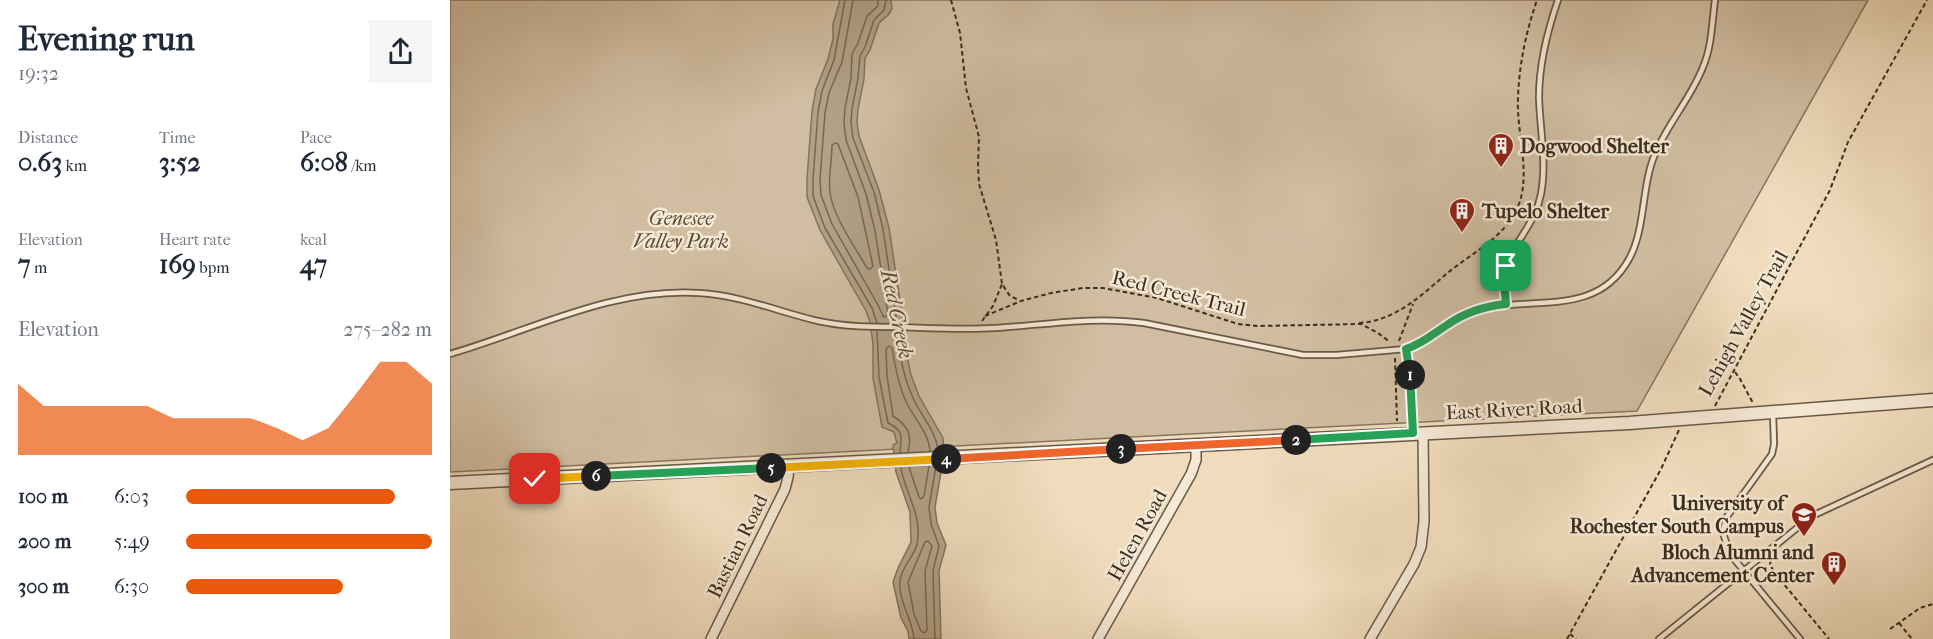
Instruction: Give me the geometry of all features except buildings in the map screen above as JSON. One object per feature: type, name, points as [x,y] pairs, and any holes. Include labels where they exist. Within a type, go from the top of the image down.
[{"type":"street","name":"East River Road","points":[[450,483],[1629,423],[1933,400]]},
{"type":"street","points":[[1370,639],[1414,564],[1420,547],[1424,521],[1418,433]]},
{"type":"street","name":"Helen Road","points":[[1098,639],[1191,474],[1197,460],[1197,445]]},
{"type":"street","name":"Bastian Road","points":[[711,639],[784,489],[789,467]]},
{"type":"lane","points":[[1506,304],[1504,282],[1506,266],[1535,216],[1541,195],[1543,162],[1540,73],[1543,48],[1558,0]]},
{"type":"lane","points":[[450,354],[600,305],[635,297],[698,292],[725,296],[818,321],[861,327],[981,329],[1079,320],[1119,320],[1150,324],[1303,355],[1336,355],[1406,349],[1423,342],[1459,318],[1484,308],[1506,304],[1547,304],[1573,300],[1586,295],[1610,282],[1628,262],[1637,237],[1645,188],[1655,155],[1704,65],[1710,43],[1715,0]]},
{"type":"lane","points":[[1406,349],[1418,433]]},
{"type":"lane","points":[[1773,413],[1772,454],[1726,518],[1723,533],[1730,554],[1800,639]]},
{"type":"lane","points":[[1659,639],[1812,516],[1933,460]]},
{"type":"path","points":[[951,0],[960,33],[966,88],[980,137],[978,166],[980,184],[994,234],[1002,284],[1010,296],[1021,301]]},
{"type":"path","points":[[1353,323],[1377,320],[1415,302],[1452,269],[1501,231],[1512,218],[1520,201],[1524,182],[1518,111],[1519,73],[1524,44],[1537,0]]},
{"type":"path","name":"Lehigh Valley Trail","points":[[1713,409],[1735,372],[1830,190],[1848,142],[1927,0]]},
{"type":"path","points":[[981,329],[982,320],[993,306],[1002,284]]},
{"type":"path","name":"Red Creek Trail","points":[[985,316],[1021,301],[1073,289],[1103,288],[1124,290],[1157,298],[1238,324],[1268,326],[1353,323],[1368,327],[1378,333],[1391,343],[1395,350]]},
{"type":"path","points":[[1397,421],[1395,350],[1415,302]]},
{"type":"path","points":[[1735,372],[1758,414]]},
{"type":"path","points":[[1567,639],[1661,469],[1684,419]]},
{"type":"path","points":[[1773,555],[1770,564],[1774,573],[1829,639]]},
{"type":"path","points":[[1890,629],[1920,608],[1933,604]]},
{"type":"path","points":[[1899,623],[1912,639]]},
{"type":"path","points":[[1570,634],[1576,639]]},
{"type":"green space","name":"Genesee Valley Park","points":[[450,0],[1868,0],[1637,411],[450,472]]},
{"type":"water","name":"Red Creek","points":[[840,0],[891,0],[892,8],[879,23],[865,58],[857,122],[859,136],[879,190],[889,228],[904,341],[911,375],[919,396],[943,438],[944,455],[935,507],[937,523],[946,545],[939,571],[941,639],[909,639],[908,631],[901,618],[893,582],[911,542],[910,512],[896,472],[893,445],[897,443],[894,432],[882,427],[873,378],[873,344],[870,322],[820,230],[807,197],[812,111],[816,89],[828,59],[833,39],[833,24]]},
{"type":"place","name":"Dogwood Shelter","points":[[1501,169]]},
{"type":"place","name":"Tupelo Shelter","points":[[1462,234]]},
{"type":"place","name":"University of Rochester South Campus","points":[[1804,538]]},
{"type":"place","name":"Bloch Alumni and Advancement Center","points":[[1834,587]]},
{"type":"route","points":[[535,479],[1413,433],[1410,363],[1406,349],[1415,347],[1448,324],[1471,312],[1506,304],[1504,282],[1506,266]]}]
